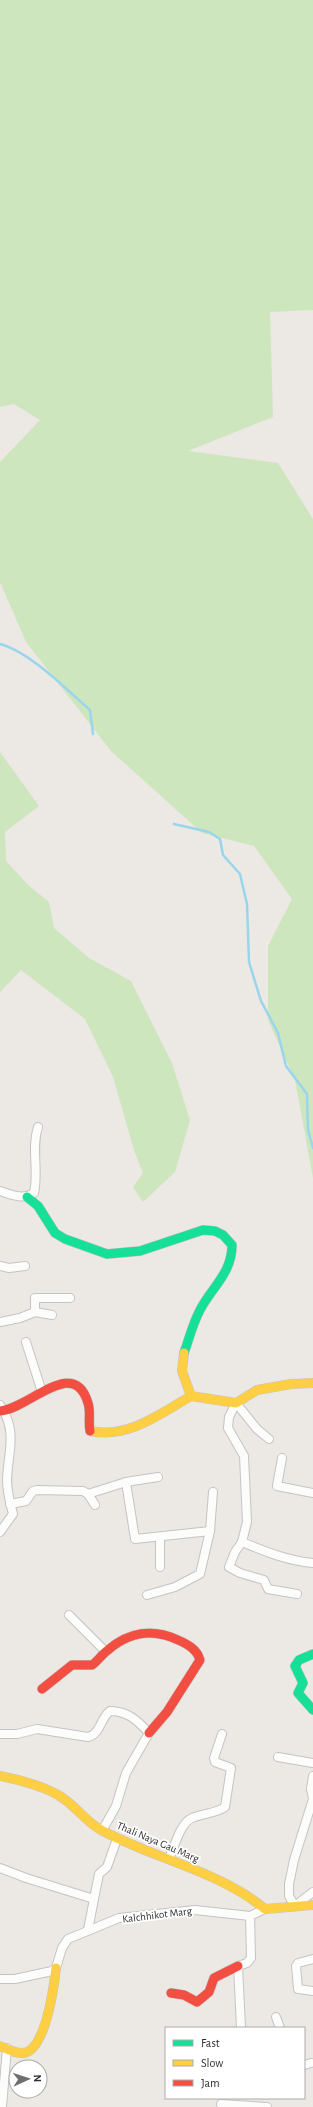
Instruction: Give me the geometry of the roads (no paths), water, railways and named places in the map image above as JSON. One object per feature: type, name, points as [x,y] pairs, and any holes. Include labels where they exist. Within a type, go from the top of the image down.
[{"type":"street","points":[[27,1197],[34,1193],[37,1180],[35,1134],[38,1127]]},
{"type":"street","points":[[0,1191],[12,1195],[27,1197],[38,1206],[55,1233],[65,1239],[108,1254],[140,1251],[203,1230],[215,1231],[223,1235],[232,1245],[232,1258],[224,1275],[200,1310],[182,1359],[182,1371],[191,1396]]},
{"type":"street","points":[[0,1266],[18,1268],[25,1266]]},
{"type":"street","points":[[36,1312],[35,1298],[70,1298]]},
{"type":"street","points":[[0,1322],[20,1318],[36,1312],[52,1315]]},
{"type":"street","points":[[26,1342],[42,1392]]},
{"type":"street","points":[[0,1532],[13,1514],[10,1504],[7,1480],[12,1441],[10,1425],[1,1409],[18,1407],[59,1383],[72,1383],[79,1386],[88,1403],[90,1431],[111,1434],[130,1429],[191,1396],[236,1403],[257,1429],[269,1439]]},
{"type":"street","points":[[297,1594],[268,1589],[264,1580],[230,1569],[229,1564],[242,1542],[247,1522],[248,1505],[245,1492],[244,1456],[228,1428],[229,1418],[236,1403],[257,1390],[291,1384],[313,1383]]},
{"type":"street","points":[[282,1458],[277,1486],[313,1493]]},
{"type":"street","points":[[88,1494],[126,1482],[158,1477]]},
{"type":"street","points":[[126,1482],[135,1539],[210,1531]]},
{"type":"street","points":[[10,1504],[26,1501],[33,1491],[37,1490],[83,1491],[88,1494],[94,1505]]},
{"type":"street","points":[[147,1595],[175,1587],[200,1574],[210,1531],[213,1492]]},
{"type":"street","points":[[160,1537],[160,1567]]},
{"type":"street","points":[[242,1542],[290,1558],[313,1563]]},
{"type":"street","points":[[69,1615],[106,1652]]},
{"type":"street","points":[[42,1690],[72,1665],[92,1665],[119,1642],[146,1632],[158,1632],[184,1642],[199,1656],[198,1666],[176,1695],[167,1712],[149,1733],[126,1773],[116,1806],[102,1832]]},
{"type":"street","points":[[313,1654],[299,1660],[296,1666],[304,1683],[298,1694],[313,1710]]},
{"type":"street","points":[[0,1734],[17,1734],[38,1729],[93,1736],[106,1714],[116,1711],[135,1719],[149,1733]]},
{"type":"street","points":[[169,1859],[183,1827],[189,1820],[225,1807],[231,1768],[215,1762],[214,1758],[222,1734]]},
{"type":"street","points":[[278,1757],[313,1763]]},
{"type":"street","name":"Thali Naya Gau Marg","points":[[0,1776],[17,1780],[58,1796],[102,1832],[169,1859],[249,1896],[265,1908]]},
{"type":"street","points":[[295,1906],[289,1896],[289,1884],[294,1860],[313,1799],[311,1789],[313,1776]]},
{"type":"street","points":[[88,1930],[99,1874],[107,1867],[117,1839]]},
{"type":"street","points":[[0,1868],[94,1900]]},
{"type":"street","points":[[295,1906],[313,1892]]},
{"type":"street","points":[[171,1993],[184,1995],[197,2002],[209,1992],[214,1978],[247,1963],[251,1958],[250,1916],[265,1908],[313,1905]]},
{"type":"street","name":"Kalchhikot Marg","points":[[56,1968],[64,1942],[88,1930],[119,1918],[195,1910],[250,1916]]},
{"type":"street","points":[[313,1959],[298,1963],[296,1966],[298,1989],[313,1990]]},
{"type":"street","points":[[238,1966],[241,2027]]},
{"type":"street","points":[[0,1979],[15,1979],[52,1971],[56,1968]]},
{"type":"street","points":[[2,2107],[4,2047],[20,2053],[26,2053],[42,2033],[48,2015],[56,1968]]},
{"type":"street","points":[[276,2017],[280,2027]]},
{"type":"street","points":[[221,2104],[253,2102],[267,2107]]},
{"type":"waterway","points":[[0,644],[11,648],[35,663],[90,710],[93,734]]},
{"type":"waterway","points":[[174,824],[209,832],[220,839],[223,855],[240,874],[247,904],[249,962],[261,1001],[278,1033],[286,1066],[307,1094],[308,1130],[313,1148]]}]
